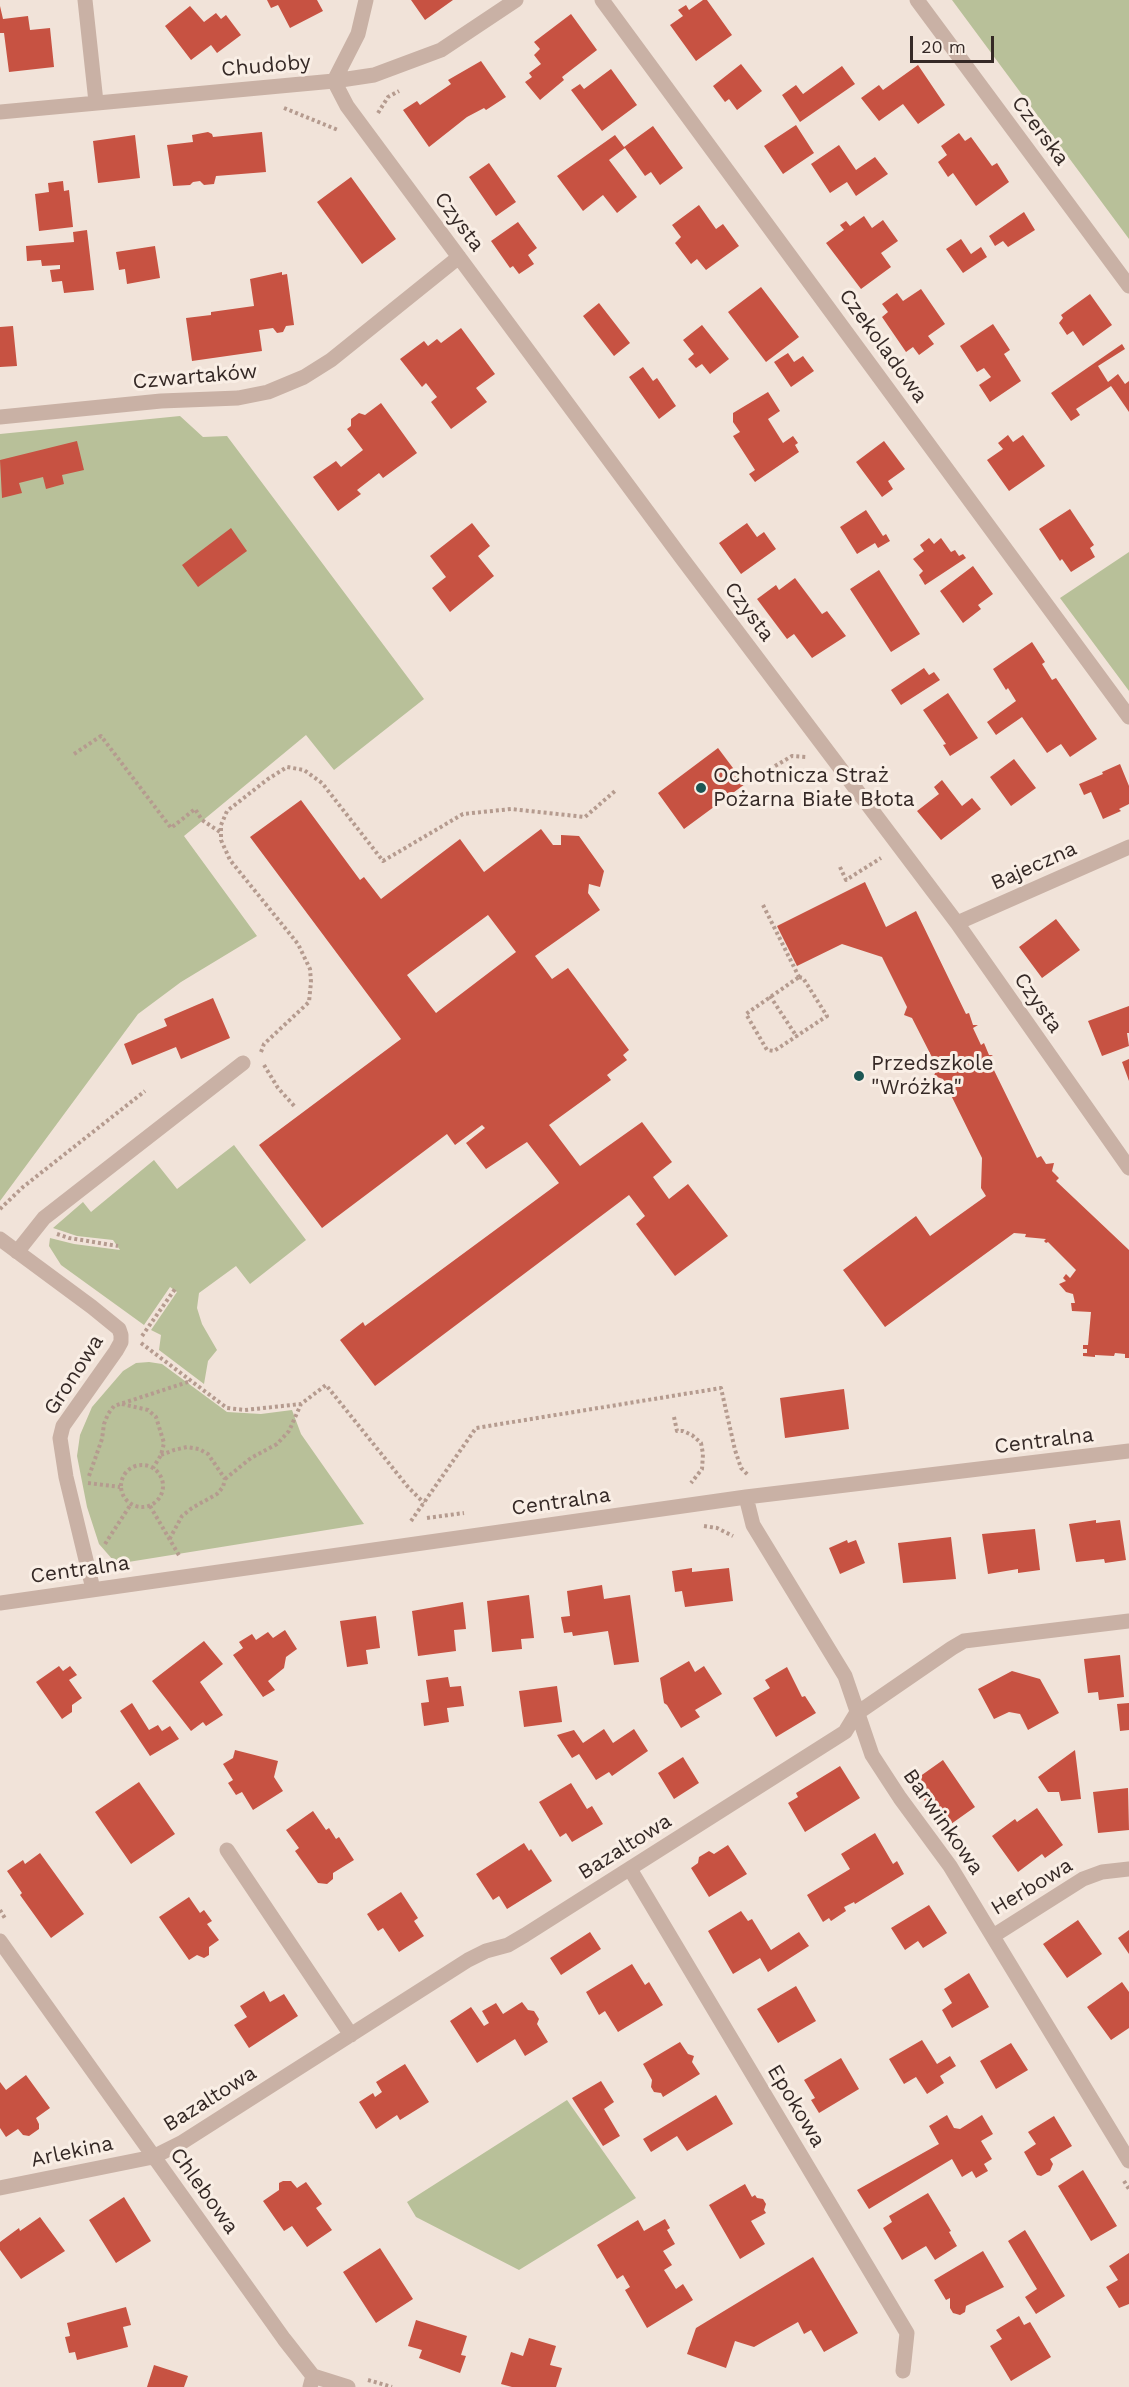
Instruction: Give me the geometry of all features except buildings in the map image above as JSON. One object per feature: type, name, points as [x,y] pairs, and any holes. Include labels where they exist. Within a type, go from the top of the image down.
[{"type":"street","points":[[85,0],[96,102]]},
{"type":"street","points":[[334,81],[358,34],[366,0]]},
{"type":"street","name":"Chudoby","points":[[0,112],[334,81],[374,75],[441,50],[516,0]]},
{"type":"street","name":"Czekoladowa","points":[[602,0],[1129,717]]},
{"type":"street","name":"Czerska","points":[[917,0],[1129,286]]},
{"type":"street","name":"Czysta","points":[[334,81],[347,106],[375,145],[957,923],[1129,1168]]},
{"type":"street","name":"Czwartaków","points":[[0,417],[161,401],[238,398],[268,392],[303,377],[331,360],[459,257]]},
{"type":"street","name":"Bajeczna","points":[[957,923],[1129,847]]},
{"type":"street","points":[[16,1252],[44,1218],[243,1063]]},
{"type":"street","name":"Gronowa","points":[[0,1239],[92,1307],[122,1335],[116,1351],[63,1426],[60,1438],[66,1478],[93,1589]]},
{"type":"street","name":"Centralna","points":[[0,1603],[746,1497],[1129,1451]]},
{"type":"street","name":"Barwinkowa","points":[[746,1497],[753,1525],[845,1676],[856,1714],[872,1755],[900,1798],[950,1866],[1129,2161]]},
{"type":"street","name":"Bazaltowa","points":[[153,2157],[181,2143],[468,1959],[508,1945],[630,1869],[845,1732],[856,1714],[964,1641],[1129,1621]]},
{"type":"street","points":[[227,1850],[351,2035]]},
{"type":"street","name":"Epokowa","points":[[630,1869],[907,2333],[903,2370]]},
{"type":"street","name":"Herbowa","points":[[993,1936],[1083,1879],[1102,1872],[1129,1869]]},
{"type":"street","name":"Chlebowa","points":[[0,1941],[312,2381]]},
{"type":"street","name":"Arlekina","points":[[0,2188],[153,2157]]},
{"type":"street","points":[[312,2381],[348,2387]]},
{"type":"path","points":[[280,107],[375,145]]},
{"type":"path","points":[[74,754],[101,736],[171,828],[195,809],[202,820],[221,833]]},
{"type":"path","points":[[296,1108],[273,1080],[260,1054],[264,1044],[309,1002],[310,969],[298,944],[230,860],[221,840],[221,825],[227,811],[288,767],[304,770],[322,783],[383,861],[463,814],[511,809],[585,817],[615,791]]},
{"type":"path","points":[[840,867],[846,880],[880,859]]},
{"type":"path","points":[[763,904],[800,977],[803,978],[827,1016],[774,1051],[767,1050],[746,1014],[800,977]]},
{"type":"path","points":[[770,996],[797,1037]]},
{"type":"path","points":[[0,1209],[23,1187],[145,1091]]},
{"type":"path","points":[[38,1226],[69,1238],[118,1246]]},
{"type":"path","points":[[175,1289],[138,1342],[161,1356],[227,1408],[245,1410],[301,1404]]},
{"type":"path","points":[[120,1487],[87,1483],[108,1414],[114,1406],[191,1381]]},
{"type":"path","points":[[169,1540],[182,1516],[217,1494],[223,1487],[225,1479],[251,1458],[277,1444],[289,1431],[301,1404],[326,1385],[424,1503]]},
{"type":"path","points":[[411,1521],[476,1428],[721,1388],[741,1468],[746,1474],[754,1477]]},
{"type":"path","points":[[121,1404],[148,1410],[156,1417],[164,1443],[161,1455],[153,1468]]},
{"type":"path","points":[[674,1417],[677,1431],[692,1435],[701,1443],[703,1454],[702,1469],[693,1482],[685,1485]]},
{"type":"path","points":[[161,1455],[187,1447],[199,1449],[208,1454],[225,1479]]},
{"type":"path","points":[[141,1464],[153,1468],[160,1474],[163,1489],[161,1496],[150,1506],[137,1507],[125,1500],[120,1487],[128,1469],[141,1464]]},
{"type":"path","points":[[101,1549],[131,1504]]},
{"type":"path","points":[[150,1506],[180,1558]]},
{"type":"path","points":[[697,1526],[717,1528],[738,1539]]},
{"type":"green space","points":[[952,0],[1129,0],[1129,239]]},
{"type":"green space","points":[[180,416],[203,437],[227,436],[424,699],[334,770],[306,735],[184,836],[257,936],[181,982],[138,1014],[0,1201],[0,434]]},
{"type":"green space","points":[[1129,552],[1129,691],[1060,598]]},
{"type":"green space","points":[[234,1145],[306,1240],[250,1284],[236,1266],[199,1293],[197,1308],[202,1324],[217,1350],[208,1361],[204,1384],[159,1350],[161,1335],[151,1330],[177,1292],[170,1287],[144,1325],[61,1265],[49,1246],[50,1238],[74,1244],[120,1250],[113,1240],[77,1236],[53,1228],[83,1202],[91,1212],[154,1160],[177,1189]]},
{"type":"green space","points":[[136,1363],[162,1364],[227,1412],[261,1414],[292,1410],[301,1434],[364,1524],[122,1563],[113,1560],[99,1544],[87,1507],[77,1456],[80,1435],[92,1407],[123,1371]]},
{"type":"green space","points":[[567,2100],[636,2198],[519,2270],[416,2217],[407,2202]]},
{"type":"place","name":"Ochotnicza Straż Pożarna Białe Błota","points":[[701,788]]},
{"type":"place","name":"Przedszkole \"Wróżka\"","points":[[859,1076]]}]
